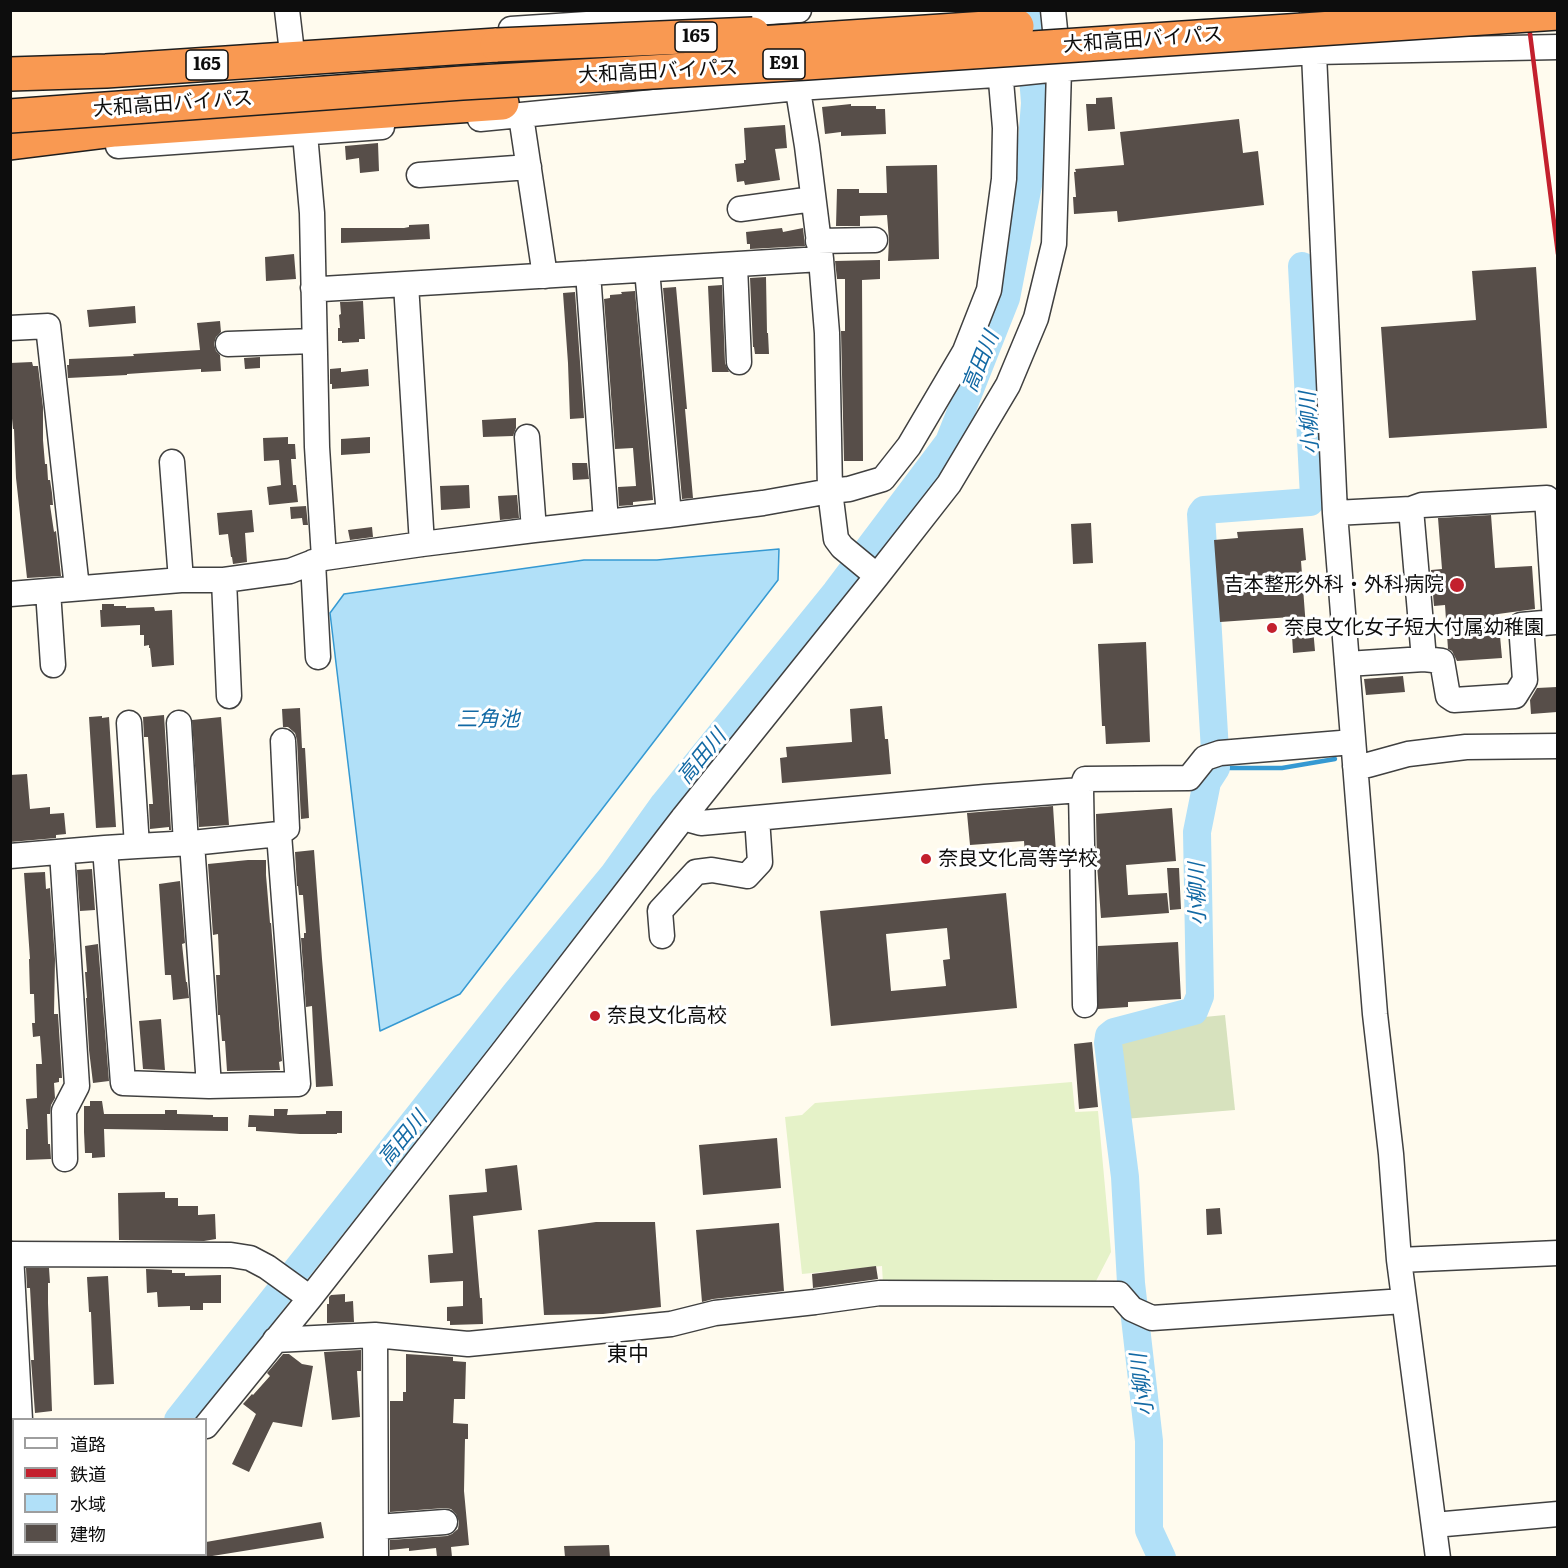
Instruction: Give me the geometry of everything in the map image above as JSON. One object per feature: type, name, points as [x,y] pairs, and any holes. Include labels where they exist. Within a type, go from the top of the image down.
[{"type":"highway","name":"大和高田バイパス","points":[[10,97],[895,33],[1268,10]]},
{"type":"highway","name":"大和高田バイパス","points":[[10,116],[451,84],[802,75],[1453,15],[1557,13]]},
{"type":"highway","points":[[1453,15],[1557,20]]},
{"type":"highway","name":"165","points":[[10,72],[106,71],[300,51],[792,32],[895,33]]},
{"type":"highway","name":"165","points":[[10,143],[115,130],[309,125],[502,103],[802,75]]},
{"type":"street","points":[[287,10],[300,51],[788,11],[802,75],[820,250],[827,333],[830,491],[836,539],[842,547],[873,573]]},
{"type":"street","points":[[10,594],[181,580],[224,580],[290,571],[319,560],[422,544],[763,503],[849,489],[883,479],[909,446],[965,351],[989,290],[1004,179],[1006,74],[995,10]]},
{"type":"street","points":[[207,1425],[275,1340],[303,1294],[502,1053],[873,573],[949,484],[1008,385],[1036,318],[1054,244],[1053,10]]},
{"type":"street","points":[[1312,10],[1335,513],[1375,1014],[1391,1154],[1399,1260],[1438,1557]]},
{"type":"street","points":[[1315,52],[1382,42],[1430,26],[1453,15]]},
{"type":"street","points":[[10,147],[115,146],[309,125],[521,116],[667,100],[802,75],[1006,74],[1315,52],[1557,47]]},
{"type":"street","points":[[521,116],[544,276]]},
{"type":"street","points":[[309,125],[319,560],[318,657]]},
{"type":"street","points":[[419,175],[529,167]]},
{"type":"street","points":[[740,209],[813,199]]},
{"type":"street","points":[[313,288],[735,265],[875,240]]},
{"type":"street","points":[[735,265],[739,362]]},
{"type":"street","points":[[647,270],[669,515]]},
{"type":"street","points":[[588,273],[606,522]]},
{"type":"street","points":[[406,284],[422,544]]},
{"type":"street","points":[[10,328],[48,326],[77,588]]},
{"type":"street","points":[[228,344],[314,341]]},
{"type":"street","points":[[527,437],[534,530]]},
{"type":"street","points":[[172,462],[181,580]]},
{"type":"street","points":[[1335,513],[1412,509],[1422,505],[1547,498],[1555,622],[1521,625],[1525,680],[1515,696],[1454,700],[1448,696],[1442,660],[1347,664]]},
{"type":"street","points":[[1412,509],[1424,659]]},
{"type":"street","points":[[224,580],[229,696]]},
{"type":"street","points":[[48,591],[53,665]]},
{"type":"street","points":[[129,723],[137,846]]},
{"type":"street","points":[[179,723],[209,1086]]},
{"type":"street","points":[[10,856],[279,834],[287,828],[283,741]]},
{"type":"street","points":[[1085,1005],[1081,790],[1084,779],[1189,778],[1213,755],[1354,754],[1368,765],[1408,754],[1466,747],[1557,746]]},
{"type":"street","points":[[683,818],[701,823],[1081,790]]},
{"type":"street","points":[[662,936],[660,911],[696,872],[712,870],[747,876],[760,862],[757,818]]},
{"type":"street","points":[[105,848],[123,1083],[209,1086],[298,1084],[279,834]]},
{"type":"street","points":[[62,852],[77,1086],[64,1111],[65,1160]]},
{"type":"street","points":[[1399,1260],[1557,1253]]},
{"type":"street","points":[[21,1418],[11,1254],[250,1258],[267,1267],[303,1294]]},
{"type":"street","points":[[275,1340],[375,1335],[468,1344],[671,1324],[715,1313],[880,1293],[1119,1294],[1136,1311],[1152,1317],[1404,1302]]},
{"type":"street","points":[[375,1335],[376,1557]]},
{"type":"street","points":[[1434,1525],[1557,1514]]},
{"type":"street","points":[[377,1527],[445,1522]]},
{"type":"green space","points":[[1225,1015],[1235,1110],[1124,1119],[1113,1040],[1120,1035],[1194,1018]]},
{"type":"green space","points":[[1072,1082],[1075,1112],[1098,1111],[1111,1252],[1096,1281],[883,1284],[882,1266],[802,1274],[785,1117],[802,1115],[815,1103]]},
{"type":"water","name":"三角池","points":[[779,549],[778,580],[460,994],[380,1031],[330,613],[344,594],[584,560],[657,560]]},
{"type":"building","points":[[1112,97],[1115,129],[1088,131],[1086,104],[1096,104],[1096,98]]},
{"type":"building","points":[[851,104],[851,106],[876,106],[876,109],[885,109],[886,134],[841,136],[841,132],[825,134],[822,107]]},
{"type":"building","points":[[1239,119],[1243,153],[1258,151],[1264,205],[1118,222],[1117,211],[1074,214],[1075,169],[1124,165],[1120,132]]},
{"type":"building","points":[[785,125],[787,148],[775,149],[780,180],[745,185],[744,181],[737,182],[735,164],[744,163],[746,160],[744,128]]},
{"type":"building","points":[[378,143],[379,171],[360,173],[359,158],[346,160],[345,146]]},
{"type":"building","points":[[937,165],[939,259],[888,261],[887,215],[860,216],[860,226],[836,226],[837,189],[859,189],[859,193],[887,193],[886,166]]},
{"type":"building","points":[[429,224],[430,239],[341,243],[341,228],[404,228],[409,225]]},
{"type":"building","points":[[782,228],[783,232],[803,228],[805,246],[750,249],[750,244],[747,244],[746,232]]},
{"type":"building","points":[[294,254],[296,279],[266,281],[265,257]]},
{"type":"building","points":[[880,260],[880,279],[862,280],[863,461],[844,461],[841,331],[845,331],[845,279],[837,279],[835,261]]},
{"type":"building","points":[[1536,267],[1547,428],[1389,438],[1381,327],[1476,320],[1472,271]]},
{"type":"building","points":[[766,277],[769,354],[755,354],[750,278]]},
{"type":"building","points":[[722,285],[725,363],[729,372],[712,372],[708,286]]},
{"type":"building","points":[[676,287],[693,498],[682,499],[663,288]]},
{"type":"building","points":[[635,291],[653,500],[619,506],[618,487],[636,486],[633,448],[615,449],[604,299],[610,298],[610,295],[622,294],[621,292]]},
{"type":"building","points":[[575,292],[584,418],[570,419],[563,293]]},
{"type":"building","points":[[363,301],[365,339],[359,339],[359,342],[342,343],[338,341],[340,302]]},
{"type":"building","points":[[135,306],[136,323],[89,327],[87,310]]},
{"type":"building","points":[[220,321],[221,332],[214,344],[220,355],[221,371],[201,372],[201,369],[68,378],[69,359],[200,350],[197,323]]},
{"type":"building","points":[[260,357],[260,368],[245,369],[244,358]]},
{"type":"building","points":[[32,362],[33,366],[38,366],[43,407],[45,464],[47,464],[52,493],[53,505],[50,505],[54,532],[56,531],[61,576],[27,578],[16,478],[10,363]]},
{"type":"building","points":[[341,368],[341,372],[368,369],[369,386],[332,389],[330,369]]},
{"type":"building","points":[[516,418],[513,436],[483,437],[482,420]]},
{"type":"building","points":[[288,437],[288,444],[295,444],[296,459],[291,459],[293,485],[296,485],[298,502],[269,505],[267,487],[281,485],[279,460],[264,461],[263,438]]},
{"type":"building","points":[[370,437],[370,453],[341,455],[341,439]]},
{"type":"building","points":[[572,463],[587,463],[589,479],[573,480]]},
{"type":"building","points":[[469,485],[470,508],[441,510],[440,486]]},
{"type":"building","points":[[517,495],[519,518],[500,520],[498,496]]},
{"type":"building","points":[[306,506],[308,525],[303,525],[302,518],[291,519],[290,507]]},
{"type":"building","points":[[252,510],[254,532],[245,533],[247,562],[233,564],[228,534],[219,535],[217,513]]},
{"type":"building","points":[[1491,515],[1495,568],[1532,566],[1535,609],[1498,614],[1502,658],[1457,661],[1452,651],[1448,649],[1445,605],[1434,606],[1431,570],[1442,569],[1438,518]]},
{"type":"building","points":[[1091,523],[1093,563],[1073,564],[1071,524]]},
{"type":"building","points":[[372,527],[373,537],[350,540],[348,530]]},
{"type":"building","points":[[1303,528],[1306,560],[1301,561],[1306,628],[1313,628],[1315,651],[1293,653],[1291,617],[1220,622],[1214,540],[1238,538],[1237,532]]},
{"type":"building","points":[[102,604],[126,606],[126,608],[154,607],[155,611],[172,610],[174,665],[152,667],[150,648],[149,645],[144,646],[144,635],[140,635],[140,625],[101,627]]},
{"type":"building","points":[[1146,642],[1150,742],[1106,744],[1105,726],[1102,726],[1098,644]]},
{"type":"building","points":[[1403,676],[1405,692],[1366,695],[1364,679]]},
{"type":"building","points":[[1557,687],[1557,712],[1531,714],[1530,700],[1537,688]]},
{"type":"building","points":[[882,706],[891,774],[782,783],[780,758],[787,757],[786,747],[852,742],[850,709]]},
{"type":"building","points":[[300,708],[309,818],[301,819],[297,740],[295,733],[288,727],[283,727],[282,709]]},
{"type":"building","points":[[164,715],[171,830],[169,827],[150,829],[149,804],[153,804],[148,737],[144,737],[143,717]]},
{"type":"building","points":[[102,716],[102,718],[109,717],[116,827],[96,828],[89,717]]},
{"type":"building","points":[[221,717],[229,825],[199,827],[192,720]]},
{"type":"building","points":[[27,774],[30,809],[50,807],[50,814],[64,813],[66,834],[56,835],[56,838],[10,842],[10,775]]},
{"type":"building","points":[[1053,806],[1056,853],[1025,855],[1024,841],[970,845],[967,813]]},
{"type":"building","points":[[1172,808],[1176,861],[1126,865],[1128,895],[1167,893],[1169,913],[1101,918],[1096,814]]},
{"type":"building","points":[[314,850],[333,1086],[316,1087],[312,1006],[306,1007],[301,938],[304,938],[304,933],[306,933],[303,895],[299,895],[297,886],[295,852]]},
{"type":"building","points":[[266,860],[282,1061],[279,1062],[280,1070],[227,1071],[225,1041],[222,1041],[220,1015],[218,1015],[216,975],[220,975],[218,934],[213,935],[208,864]]},
{"type":"building","points":[[1167,868],[1179,868],[1181,909],[1170,910]]},
{"type":"building","points":[[92,869],[95,910],[80,911],[77,870]]},
{"type":"building","points":[[45,872],[46,889],[50,888],[55,959],[54,1014],[58,1014],[62,1078],[59,1078],[59,1082],[54,1083],[55,1098],[50,1114],[47,1114],[51,1159],[26,1160],[26,1129],[28,1129],[26,1099],[37,1098],[36,1064],[42,1064],[40,1036],[33,1037],[34,994],[30,994],[24,873]]},
{"type":"building","points":[[180,881],[185,943],[182,944],[189,998],[173,1000],[171,975],[165,975],[159,884]]},
{"type":"building","points":[[1006,893],[1017,1008],[831,1026],[820,911]],"holes":[[[947,928],[950,959],[943,960],[946,986],[891,991],[886,934]]]},
{"type":"building","points":[[1178,942],[1181,999],[1128,1002],[1128,1007],[1098,1009],[1098,946]]},
{"type":"building","points":[[98,944],[109,1081],[93,1083],[89,1050],[85,946]]},
{"type":"building","points":[[161,1019],[165,1070],[143,1069],[139,1021]]},
{"type":"building","points":[[1092,1042],[1098,1107],[1079,1109],[1074,1044]]},
{"type":"building","points":[[90,1101],[102,1101],[104,1114],[165,1114],[165,1110],[177,1110],[177,1114],[228,1117],[228,1131],[104,1129],[105,1157],[92,1158],[92,1153],[85,1153],[84,1132],[84,1106],[90,1106]]},
{"type":"building","points":[[274,1109],[288,1109],[287,1115],[326,1114],[326,1111],[342,1111],[342,1133],[300,1134],[256,1131],[256,1127],[248,1127],[249,1115],[274,1116]]},
{"type":"building","points":[[777,1138],[781,1188],[703,1195],[699,1145]]},
{"type":"building","points":[[517,1165],[522,1210],[473,1216],[483,1324],[450,1325],[450,1321],[447,1321],[447,1307],[463,1306],[463,1281],[430,1283],[428,1255],[453,1253],[449,1195],[487,1192],[485,1169]]},
{"type":"building","points":[[165,1192],[165,1198],[178,1198],[178,1206],[198,1206],[198,1215],[215,1214],[216,1239],[204,1241],[119,1240],[118,1193]]},
{"type":"building","points":[[1220,1208],[1222,1234],[1207,1235],[1206,1209]]},
{"type":"building","points":[[596,1222],[655,1222],[661,1307],[603,1314],[544,1315],[538,1230]]},
{"type":"building","points":[[779,1223],[784,1291],[702,1302],[696,1230]]},
{"type":"building","points":[[876,1266],[878,1279],[813,1288],[812,1274]]},
{"type":"building","points":[[26,1268],[49,1268],[52,1411],[35,1413],[31,1360],[34,1360],[30,1288],[27,1288]]},
{"type":"building","points":[[146,1269],[172,1270],[172,1273],[185,1273],[185,1276],[221,1275],[221,1303],[203,1303],[203,1310],[190,1310],[190,1306],[158,1307],[157,1292],[147,1293]]},
{"type":"building","points":[[108,1276],[114,1384],[94,1385],[87,1277]]},
{"type":"building","points":[[345,1294],[345,1302],[353,1301],[354,1322],[327,1323],[329,1297]]},
{"type":"building","points":[[361,1350],[361,1371],[357,1371],[360,1417],[332,1420],[324,1352]]},
{"type":"building","points":[[283,1354],[289,1354],[302,1364],[313,1366],[302,1427],[273,1422],[249,1472],[232,1464],[256,1414],[243,1404],[270,1376],[267,1373]]},
{"type":"building","points":[[406,1354],[453,1357],[453,1361],[466,1362],[465,1399],[454,1399],[453,1423],[468,1424],[468,1439],[465,1439],[464,1491],[469,1545],[451,1547],[452,1557],[437,1557],[436,1548],[409,1551],[409,1548],[390,1550],[390,1540],[447,1536],[458,1529],[459,1522],[451,1509],[445,1508],[390,1512],[390,1401],[403,1401],[403,1392],[406,1392]]},
{"type":"building","points":[[321,1522],[324,1538],[206,1557],[207,1542]]},
{"type":"building","points":[[609,1545],[610,1557],[565,1557],[564,1546]]},
{"type":"waterway","name":"高田川","points":[[180,1418],[515,994],[614,874],[664,804],[836,592],[949,442],[1006,298],[1029,180],[1035,103],[1028,10]]},
{"type":"waterway","name":"小柳川","points":[[1162,1558],[1149,1530],[1149,1441],[1131,1283],[1125,1177],[1108,1043],[1109,1036],[1114,1032],[1194,1011],[1200,996],[1197,832],[1207,782],[1216,768],[1201,514],[1204,510],[1310,502],[1314,497],[1302,266]]},
{"type":"waterway","points":[[1216,768],[1282,768],[1335,759]]},
{"type":"railway","points":[[1527,10],[1558,254]]},
{"type":"place","name":"吉本整形外科・外科病院","points":[[1457,585]]},
{"type":"place","name":"奈良文化女子短大付属幼稚園","points":[[1272,628]]},
{"type":"place","name":"奈良文化高等学校","points":[[926,859]]},
{"type":"place","name":"奈良文化高校","points":[[595,1016]]},
{"type":"district","name":"東中","points":[[628,1355]]}]
